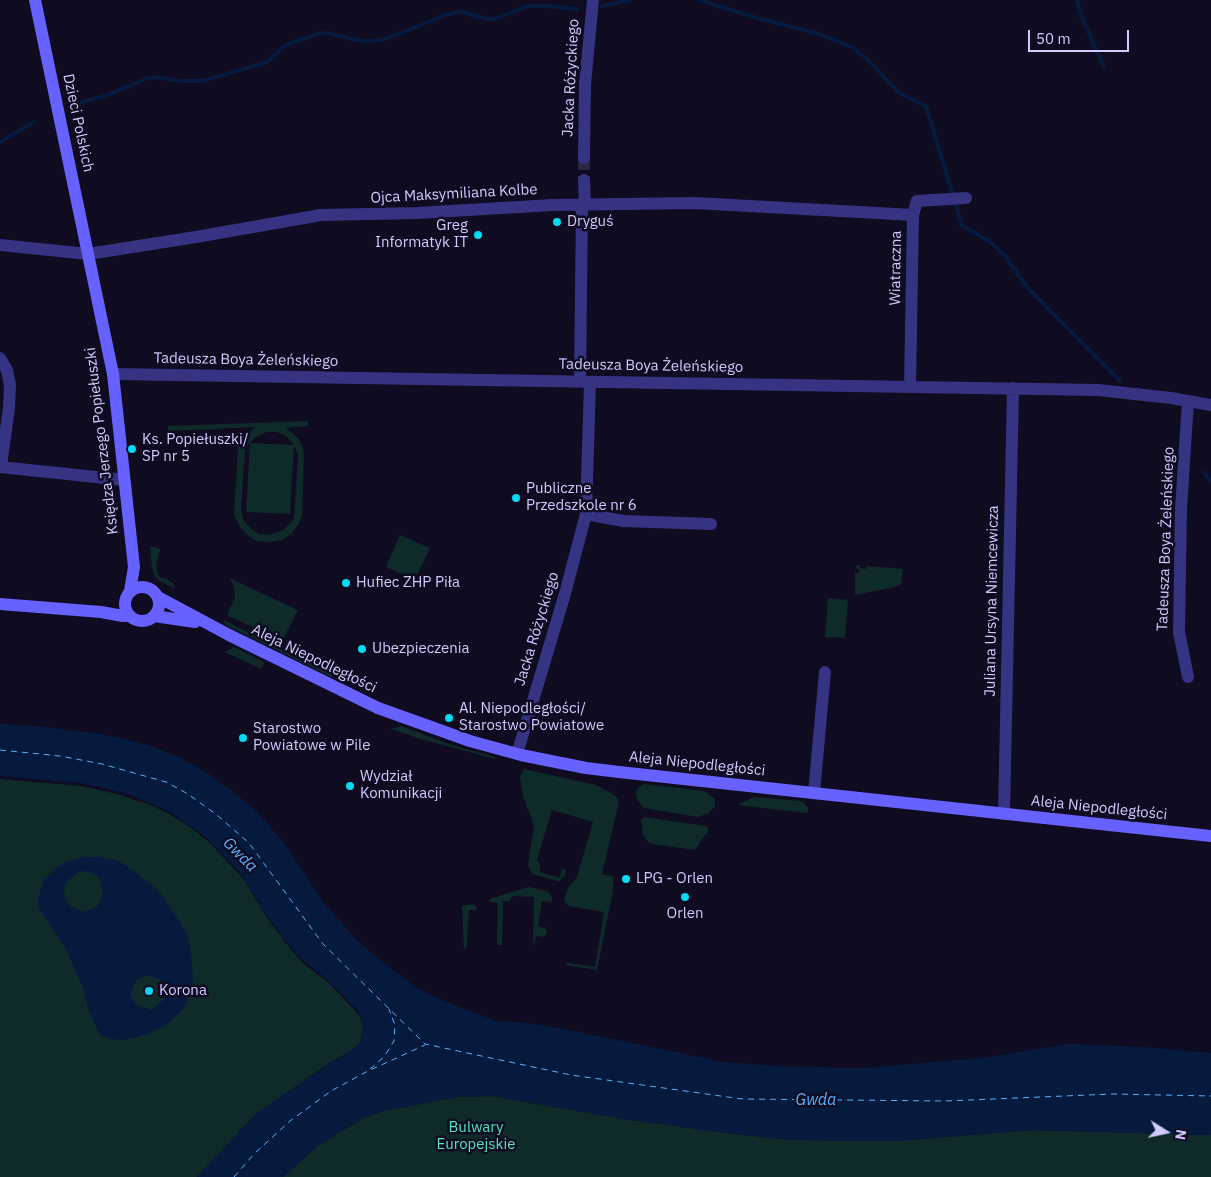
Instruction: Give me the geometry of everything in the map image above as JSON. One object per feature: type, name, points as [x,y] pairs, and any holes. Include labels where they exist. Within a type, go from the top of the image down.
[{"type":"street","name":"Dzieci Polskich","points":[[35,0],[88,254]]},
{"type":"street","name":"Jacka Różyckiego","points":[[584,158],[584,84],[593,0]]},
{"type":"street","name":"Jacka Różyckiego","points":[[516,754],[564,597],[586,514],[584,180]]},
{"type":"street","name":"Wiatraczna","points":[[910,386],[913,215],[917,201],[966,198]]},
{"type":"street","name":"Ojca Maksymiliana Kolbe","points":[[0,245],[88,254],[321,215],[417,213],[552,205],[695,202],[913,215]]},
{"type":"street","name":"Księdza Jerzego Popiełuszki","points":[[88,254],[113,374],[134,567],[145,587],[155,592],[158,597]]},
{"type":"street","points":[[0,358],[7,370],[10,385],[9,408],[0,467],[124,480]]},
{"type":"street","name":"Tadeusza Boya Żeleńskiego","points":[[113,374],[1098,390],[1211,405]]},
{"type":"street","name":"Juliana Ursyna Niemcewicza","points":[[1004,814],[1013,388]]},
{"type":"street","name":"Tadeusza Boya Żeleńskiego","points":[[1188,401],[1181,508],[1179,632],[1188,677]]},
{"type":"street","points":[[586,514],[624,521],[711,524]]},
{"type":"street","name":"Księdza Jerzego Popiełuszki","points":[[130,616],[126,608],[134,567]]},
{"type":"street","points":[[101,612],[121,606],[128,597],[141,587],[145,587]]},
{"type":"street","points":[[0,604],[101,612],[119,616],[130,616],[144,621],[154,616],[159,607],[158,597]]},
{"type":"street","name":"Aleja Niepodległości","points":[[158,597],[205,623],[378,708],[462,739],[516,754],[586,768],[619,772],[1211,836]]},
{"type":"street","name":"Aleja Niepodległości","points":[[154,616],[205,623]]},
{"type":"street","points":[[814,794],[825,672]]},
{"type":"green space","points":[[308,421],[308,426],[286,428],[298,438],[304,451],[302,516],[291,534],[282,540],[270,542],[257,541],[247,535],[240,527],[234,514],[238,448],[245,436],[256,427],[168,431],[168,426]],"holes":[[[267,432],[277,432],[286,436],[293,443],[298,455],[294,519],[284,530],[269,535],[259,534],[244,521],[241,511],[245,449],[255,437]]]},
{"type":"green space","points":[[250,443],[294,445],[290,514],[246,512]]},
{"type":"green space","points":[[400,535],[430,548],[415,580],[386,567]]},
{"type":"green space","points":[[150,547],[160,549],[156,564],[158,575],[174,584],[174,588],[160,581],[154,575]]},
{"type":"green space","points":[[856,565],[866,569],[867,566],[903,569],[901,584],[895,587],[855,595],[855,573],[859,573]]},
{"type":"green space","points":[[229,578],[298,610],[282,641],[227,615],[235,597],[234,586]]},
{"type":"green space","points":[[828,598],[848,600],[845,638],[825,637]]},
{"type":"green space","points":[[224,620],[333,675],[331,677],[232,628],[225,624]]},
{"type":"green space","points":[[234,647],[264,662],[261,669],[225,652]]},
{"type":"green space","points":[[401,726],[455,746],[495,757],[495,759],[391,729]]},
{"type":"green space","points":[[524,769],[596,785],[616,796],[619,802],[602,874],[614,877],[597,970],[565,965],[567,963],[595,967],[604,912],[569,906],[564,899],[568,888],[577,877],[593,822],[552,810],[537,860],[540,864],[540,872],[559,878],[562,869],[564,869],[566,870],[565,875],[559,881],[556,881],[532,874],[528,865],[534,825],[523,796],[520,777]]},
{"type":"green space","points":[[0,779],[82,786],[117,794],[153,806],[190,827],[208,841],[243,878],[266,916],[303,963],[329,983],[358,1014],[362,1021],[363,1030],[360,1042],[355,1048],[325,1066],[255,1115],[197,1177],[0,1177]]},
{"type":"green space","points":[[644,784],[704,791],[715,799],[715,806],[709,813],[698,817],[644,808],[638,801],[635,793]]},
{"type":"green space","points":[[754,797],[802,801],[808,808],[808,813],[737,805]]},
{"type":"green space","points":[[644,817],[706,826],[708,831],[695,850],[652,844],[643,835],[641,820]]},
{"type":"green space","points":[[529,887],[546,891],[552,898],[552,902],[542,901],[538,926],[545,928],[547,934],[543,937],[536,936],[533,946],[534,897],[512,896],[510,901],[503,901],[502,945],[497,945],[498,903],[489,902],[489,900]]},
{"type":"green space","points":[[473,904],[477,910],[469,910],[466,949],[464,948],[462,906]]},
{"type":"green space","name":"Bulwary Europejskie","points":[[491,1096],[630,1120],[792,1140],[897,1141],[1032,1130],[1211,1135],[1211,1177],[283,1177],[316,1147],[363,1118],[383,1111],[457,1097]]},
{"type":"water","name":"Gwda","points":[[0,724],[94,733],[126,739],[154,747],[181,758],[208,773],[250,805],[268,824],[287,847],[323,902],[359,942],[417,988],[446,1002],[497,1021],[529,1023],[565,1029],[723,1062],[778,1066],[864,1068],[982,1058],[1068,1044],[1144,1047],[1211,1053],[1211,1135],[1032,1130],[897,1141],[792,1140],[630,1120],[491,1096],[457,1097],[383,1111],[363,1118],[316,1147],[283,1177],[197,1177],[255,1115],[304,1080],[355,1048],[360,1042],[363,1030],[358,1011],[328,980],[302,960],[284,939],[265,913],[242,875],[207,838],[170,812],[136,797],[81,783],[0,776]]},
{"type":"water","points":[[83,857],[100,857],[119,861],[159,891],[180,922],[188,937],[193,981],[188,999],[181,1012],[161,1028],[142,1036],[124,1040],[111,1039],[100,1035],[89,1012],[84,990],[64,946],[39,908],[38,899],[44,879],[66,862]],"holes":[[[84,871],[97,876],[100,880],[103,895],[97,907],[84,912],[70,906],[64,893],[65,884],[78,872]],[[148,975],[161,980],[165,989],[163,1000],[152,1010],[137,1005],[131,997],[136,980]]]},
{"type":"waterway","points":[[602,6],[630,0]]},
{"type":"waterway","points":[[700,0],[754,17],[816,33],[852,47],[870,62],[898,92],[926,106],[953,195]]},
{"type":"waterway","points":[[1077,0],[1082,18],[1104,67]]},
{"type":"waterway","points":[[71,105],[108,95],[145,79],[155,77],[180,81],[202,81],[267,62],[286,45],[318,34],[327,33],[362,41],[374,41],[388,38],[451,13],[463,12],[487,19],[494,19],[529,6],[577,9]]},
{"type":"waterway","points":[[0,142],[34,122]]},
{"type":"waterway","points":[[955,202],[962,226],[988,240],[1005,256],[1026,286],[1120,381]]},
{"type":"waterway","points":[[1203,472],[1211,481]]},
{"type":"ferry route","points":[[0,750],[60,756],[102,764],[166,782],[188,794],[217,815],[249,843],[323,944],[425,1044],[571,1075],[742,1099],[945,1101],[1112,1094],[1211,1096]]},
{"type":"ferry route","points":[[370,1069],[384,1057],[394,1041],[395,1025],[389,1009]]},
{"type":"ferry route","points":[[234,1177],[254,1154],[290,1121],[331,1091],[368,1071],[425,1045]]},
{"type":"tunnel","points":[[584,158],[584,180]]},
{"type":"place","name":"Dryguś","points":[[557,222]]},
{"type":"place","name":"Greg Informatyk IT","points":[[478,235]]},
{"type":"place","name":"Ks. Popiełuszki/ SP nr 5","points":[[132,449]]},
{"type":"place","name":"Publiczne Przedszkole nr 6","points":[[516,498]]},
{"type":"place","name":"Hufiec ZHP Piła","points":[[346,583]]},
{"type":"place","name":"Ubezpieczenia","points":[[362,649]]},
{"type":"place","name":"Al. Niepodległości/ Starostwo Powiatowe","points":[[449,718]]},
{"type":"place","name":"Starostwo Powiatowe w Pile","points":[[243,738]]},
{"type":"place","name":"Wydział Komunikacji","points":[[350,786]]},
{"type":"place","name":"LPG - Orlen","points":[[626,879]]},
{"type":"place","name":"Orlen","points":[[685,897]]},
{"type":"place","name":"Korona","points":[[149,991]]}]
